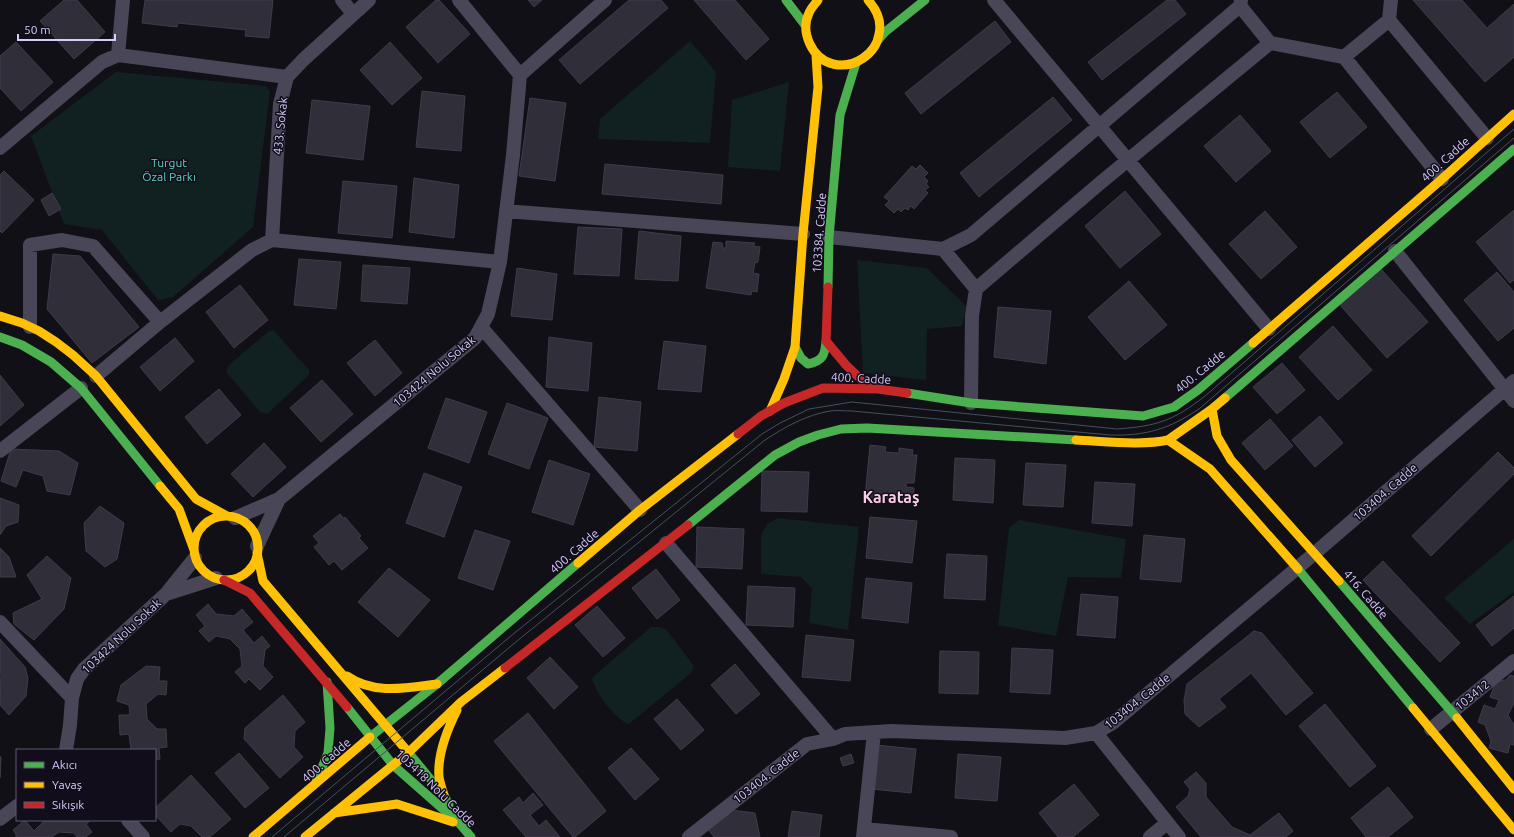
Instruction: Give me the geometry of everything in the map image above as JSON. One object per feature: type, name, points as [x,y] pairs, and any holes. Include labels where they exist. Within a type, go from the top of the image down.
[{"type":"main road","points":[[786,0],[805,25]]},
{"type":"main road","points":[[818,0],[812,5],[807,15],[805,25],[806,36],[810,46],[816,55],[825,61],[845,65],[856,63],[865,58],[873,50],[878,40],[885,32],[925,0]]},
{"type":"main road","points":[[869,0],[879,19],[880,30],[878,40]]},
{"type":"main road","points":[[770,411],[784,379],[795,347],[803,234],[818,87],[816,55]]},
{"type":"main road","name":"103384. Cadde","points":[[795,347],[808,364],[817,362],[825,353],[830,237],[840,115],[856,63]]},
{"type":"main road","name":"400. Cadde","points":[[253,837],[370,737],[437,684],[640,510],[761,416],[784,403],[822,388],[871,389],[971,403],[1143,416],[1174,407],[1198,390],[1269,329],[1442,179],[1514,114]]},
{"type":"main road","points":[[306,837],[409,752],[461,702],[666,543],[775,455],[799,442],[818,435],[841,429],[867,428],[1118,442],[1160,442],[1168,440],[1212,409],[1395,251],[1512,156]]},
{"type":"main road","points":[[0,316],[30,327],[62,346],[96,376],[196,499],[248,525],[256,538],[263,581],[409,752],[445,797],[460,824]]},
{"type":"main road","points":[[0,337],[22,345],[51,362],[81,388],[179,509],[195,554],[203,571],[220,579],[239,577],[251,567],[257,550]]},
{"type":"main road","points":[[826,341],[846,365],[871,389]]},
{"type":"main road","name":"416. Cadde","points":[[1212,409],[1217,436],[1231,460],[1315,553],[1452,712],[1514,789]]},
{"type":"main road","points":[[1168,440],[1210,469],[1297,568],[1514,830]]},
{"type":"main road","points":[[195,554],[196,535],[200,529],[212,519],[231,517]]},
{"type":"main road","name":"103418 Nolu Cadde","points":[[220,579],[250,593],[327,682],[393,765],[460,824],[471,837]]},
{"type":"main road","points":[[341,673],[362,684],[383,689],[437,684]]},
{"type":"main road","points":[[314,786],[328,753],[330,728],[327,682]]},
{"type":"main road","points":[[445,797],[439,778],[442,752],[447,735],[461,702]]},
{"type":"main road","points":[[334,813],[397,804],[460,824]]},
{"type":"street","points":[[118,55],[123,0]]},
{"type":"street","points":[[342,0],[353,14]]},
{"type":"street","name":"433. Sokak","points":[[272,240],[280,104],[287,77],[303,60],[370,0]]},
{"type":"street","points":[[459,0],[520,75],[605,0]]},
{"type":"street","points":[[994,0],[1269,329]]},
{"type":"street","points":[[1344,58],[1389,20],[1391,0]]},
{"type":"street","points":[[830,237],[943,249],[971,235],[1240,3],[1270,43],[1344,58],[1442,179]]},
{"type":"street","points":[[1389,20],[1487,138]]},
{"type":"street","points":[[971,403],[972,316],[976,288],[1270,43]]},
{"type":"street","points":[[0,148],[102,62],[118,55],[287,77]]},
{"type":"street","name":"103424 Nolu Sokak","points":[[231,517],[279,499],[475,338],[488,314],[500,262],[513,155],[520,75]]},
{"type":"street","points":[[506,212],[803,234]]},
{"type":"street","points":[[30,327],[30,245],[62,240],[93,246],[160,322]]},
{"type":"street","points":[[96,376],[160,322],[252,250],[272,240],[500,262]]},
{"type":"street","points":[[943,249],[976,288]]},
{"type":"street","points":[[1395,251],[1509,385],[1514,401]]},
{"type":"street","points":[[481,328],[640,510]]},
{"type":"street","name":"103404. Cadde","points":[[689,837],[806,744],[833,739],[845,734],[891,731],[1065,738],[1096,733],[1114,722],[1315,553],[1509,385]]},
{"type":"street","points":[[0,451],[81,388]]},
{"type":"street","name":"103424 Nolu Sokak","points":[[257,550],[279,499]]},
{"type":"street","points":[[666,543],[833,739]]},
{"type":"street","name":"103424 Nolu Sokak","points":[[66,749],[72,698],[77,679],[84,669],[166,594],[195,554]]},
{"type":"street","name":"103424 Nolu Sokak","points":[[166,594],[220,579]]},
{"type":"street","points":[[0,622],[72,698]]},
{"type":"street","name":"103412","points":[[1431,729],[1514,661]]},
{"type":"street","points":[[874,732],[863,833],[951,837]]},
{"type":"street","points":[[1096,733],[1179,837]]},
{"type":"street","points":[[0,819],[16,807]]},
{"type":"street","points":[[129,821],[143,837]]},
{"type":"street","points":[[1150,837],[1167,823]]},
{"type":"green space","points":[[690,41],[716,72],[710,143],[598,139],[600,119]]},
{"type":"green space","name":"Turgut Özal Parkı","points":[[116,72],[266,86],[270,91],[253,227],[173,297],[158,300],[102,230],[64,224],[31,136]]},
{"type":"green space","points":[[789,82],[780,171],[728,167],[732,100]]},
{"type":"green space","points":[[857,260],[927,268],[967,307],[962,326],[927,329],[926,380],[863,373]]},
{"type":"green space","points":[[269,331],[274,331],[309,370],[309,375],[267,414],[260,412],[226,372],[229,365]]},
{"type":"green space","points":[[778,518],[859,527],[848,630],[809,623],[812,589],[801,577],[761,574],[761,536],[767,524]]},
{"type":"green space","points":[[1019,520],[1126,539],[1121,578],[1068,577],[1056,636],[998,625],[1009,528]]},
{"type":"green space","points":[[1514,539],[1514,592],[1470,624],[1444,598]]},
{"type":"green space","points":[[651,627],[666,629],[694,666],[692,672],[629,724],[612,712],[598,692],[592,680],[594,676]]},
{"type":"building","points":[[64,0],[77,0],[105,32],[74,59],[40,21]]},
{"type":"building","points":[[145,0],[273,0],[269,38],[245,36],[246,30],[178,23],[177,27],[142,23]]},
{"type":"building","points":[[436,0],[439,0],[470,34],[438,63],[406,27]]},
{"type":"building","points":[[528,0],[542,0],[534,7]]},
{"type":"building","points":[[629,0],[661,0],[668,8],[580,84],[559,60]]},
{"type":"building","points":[[694,0],[735,0],[769,39],[746,60]]},
{"type":"building","points":[[1167,0],[1175,0],[1186,14],[1102,80],[1088,62]]},
{"type":"building","points":[[1413,0],[1462,0],[1487,28],[1514,4],[1514,57],[1485,82]]},
{"type":"building","points":[[995,21],[1011,42],[921,114],[905,93]]},
{"type":"building","points":[[16,42],[53,82],[21,111],[0,88],[0,56]]},
{"type":"building","points":[[390,42],[422,78],[392,105],[360,70]]},
{"type":"building","points":[[422,91],[465,96],[461,151],[416,147]]},
{"type":"building","points":[[1337,92],[1367,127],[1330,158],[1300,122]]},
{"type":"building","points":[[1053,97],[1072,120],[979,197],[960,173]]},
{"type":"building","points":[[530,98],[566,103],[555,181],[519,176]]},
{"type":"building","points":[[312,100],[370,106],[363,160],[306,153]]},
{"type":"building","points":[[1240,115],[1271,151],[1236,182],[1204,146]]},
{"type":"building","points":[[605,164],[723,175],[721,204],[602,194]]},
{"type":"building","points":[[920,165],[928,173],[924,177],[928,181],[926,184],[929,187],[925,190],[928,193],[914,209],[911,206],[908,210],[905,208],[901,212],[898,209],[894,213],[885,205],[889,201],[884,197],[912,166],[916,169]]},
{"type":"building","points":[[4,171],[34,200],[2,233],[0,231],[0,175]]},
{"type":"building","points":[[414,178],[459,185],[454,238],[409,232]]},
{"type":"building","points":[[343,181],[397,186],[392,238],[338,233]]},
{"type":"building","points":[[1125,191],[1161,234],[1120,268],[1085,226]]},
{"type":"building","points":[[52,193],[61,209],[49,216],[41,200]]},
{"type":"building","points":[[1514,210],[1514,280],[1510,283],[1476,242]]},
{"type":"building","points":[[1265,211],[1297,247],[1261,279],[1229,244]]},
{"type":"building","points":[[578,227],[622,229],[619,276],[574,274]]},
{"type":"building","points":[[639,231],[681,236],[678,281],[635,279]]},
{"type":"building","points":[[726,241],[755,243],[753,246],[760,247],[758,262],[755,263],[753,273],[759,274],[757,292],[752,291],[751,295],[706,288],[713,242],[722,243],[723,248],[726,248]]},
{"type":"building","points":[[53,254],[80,256],[139,327],[92,363],[47,309]]},
{"type":"building","points":[[299,259],[341,262],[336,309],[294,305]]},
{"type":"building","points":[[363,265],[410,268],[407,304],[361,301]]},
{"type":"building","points":[[517,268],[557,274],[552,320],[511,316]]},
{"type":"building","points":[[1381,269],[1428,322],[1387,358],[1340,305]]},
{"type":"building","points":[[1497,272],[1514,292],[1514,328],[1498,341],[1464,300]]},
{"type":"building","points":[[1129,281],[1167,325],[1125,360],[1088,317]]},
{"type":"building","points":[[240,285],[268,320],[234,348],[206,312]]},
{"type":"building","points":[[998,307],[1051,311],[1046,364],[994,357]]},
{"type":"building","points":[[1333,326],[1372,370],[1338,400],[1299,357]]},
{"type":"building","points":[[549,337],[592,343],[588,391],[546,387]]},
{"type":"building","points":[[175,338],[194,361],[160,391],[140,367]]},
{"type":"building","points":[[375,340],[402,373],[375,396],[347,363]]},
{"type":"building","points":[[664,341],[706,346],[701,392],[658,389]]},
{"type":"building","points":[[1282,363],[1305,390],[1277,414],[1253,387]]},
{"type":"building","points":[[0,375],[24,405],[0,426]]},
{"type":"building","points":[[322,380],[353,414],[321,442],[290,408]]},
{"type":"building","points":[[219,389],[241,415],[207,444],[185,417]]},
{"type":"building","points":[[599,397],[641,402],[637,451],[594,447]]},
{"type":"building","points":[[446,398],[487,412],[469,463],[428,448]]},
{"type":"building","points":[[507,403],[548,418],[529,469],[488,454]]},
{"type":"building","points":[[1320,416],[1343,443],[1315,467],[1292,440]]},
{"type":"building","points":[[1270,419],[1293,446],[1265,470],[1242,443]]},
{"type":"building","points":[[264,443],[286,467],[253,497],[231,474]]},
{"type":"building","points":[[870,445],[886,447],[885,452],[899,453],[899,448],[913,450],[912,455],[917,455],[914,483],[906,483],[906,487],[914,488],[913,501],[865,497]]},
{"type":"building","points":[[11,449],[59,451],[78,463],[70,495],[47,491],[43,476],[23,470],[16,487],[1,481]]},
{"type":"building","points":[[1498,452],[1514,468],[1514,474],[1431,556],[1412,536]]},
{"type":"building","points":[[955,458],[995,460],[993,503],[953,500]]},
{"type":"building","points":[[549,460],[590,474],[573,525],[532,512]]},
{"type":"building","points":[[1026,463],[1066,465],[1063,507],[1023,505]]},
{"type":"building","points":[[762,471],[809,472],[807,512],[761,511]]},
{"type":"building","points":[[424,473],[462,487],[444,537],[406,523]]},
{"type":"building","points":[[1095,482],[1135,484],[1132,526],[1092,523]]},
{"type":"building","points":[[0,498],[19,505],[18,522],[6,526],[0,535]]},
{"type":"building","points":[[100,506],[124,523],[117,559],[105,567],[86,551],[84,523]]},
{"type":"building","points":[[340,514],[344,519],[345,517],[361,536],[359,538],[368,548],[342,570],[334,561],[329,565],[314,547],[319,543],[313,536]]},
{"type":"building","points":[[870,517],[917,521],[912,563],[866,558]]},
{"type":"building","points":[[697,527],[744,529],[742,569],[696,567]]},
{"type":"building","points":[[475,530],[510,541],[493,590],[458,578]]},
{"type":"building","points":[[1144,535],[1185,539],[1181,582],[1140,579]]},
{"type":"building","points":[[0,548],[9,557],[16,577],[0,577]]},
{"type":"building","points":[[947,554],[987,556],[985,600],[944,598]]},
{"type":"building","points":[[47,556],[71,578],[64,609],[34,640],[14,624],[13,613],[42,599],[27,575]]},
{"type":"building","points":[[1383,561],[1460,643],[1440,662],[1363,580]]},
{"type":"building","points":[[389,568],[430,600],[398,637],[358,602]]},
{"type":"building","points":[[656,569],[680,600],[657,619],[632,588]]},
{"type":"building","points":[[866,578],[912,583],[908,623],[862,618]]},
{"type":"building","points":[[748,586],[795,588],[793,627],[746,625]]},
{"type":"building","points":[[1081,594],[1118,597],[1115,638],[1077,635]]},
{"type":"building","points":[[1514,596],[1514,628],[1492,646],[1476,625]]},
{"type":"building","points":[[208,604],[216,614],[234,616],[242,609],[253,622],[243,630],[254,643],[262,636],[270,646],[265,650],[263,666],[273,677],[260,690],[249,679],[245,683],[235,672],[242,666],[240,649],[230,639],[216,636],[209,642],[199,631],[205,626],[196,615]]},
{"type":"building","points":[[597,606],[625,638],[603,657],[575,625]]},
{"type":"building","points":[[1254,631],[1262,633],[1313,693],[1286,715],[1251,673],[1219,699],[1226,707],[1199,727],[1185,714],[1184,700],[1187,684]]},
{"type":"building","points":[[806,635],[854,640],[850,681],[802,677]]},
{"type":"building","points":[[0,639],[25,667],[28,678],[26,696],[9,715],[0,705]]},
{"type":"building","points":[[1012,648],[1053,650],[1050,694],[1010,692]]},
{"type":"building","points":[[940,651],[979,652],[978,694],[939,693]]},
{"type":"building","points":[[550,657],[578,687],[554,709],[527,678]]},
{"type":"building","points":[[735,664],[760,694],[736,714],[711,685]]},
{"type":"building","points":[[146,666],[160,667],[159,681],[167,681],[166,695],[158,694],[146,704],[147,719],[157,729],[166,729],[167,747],[159,748],[160,759],[156,760],[156,749],[131,749],[129,734],[120,735],[119,715],[130,715],[129,705],[117,701],[121,685]]},
{"type":"building","points":[[1510,675],[1514,676],[1514,703],[1508,715],[1514,725],[1514,745],[1510,744],[1508,753],[1489,748],[1491,741],[1485,725],[1478,722],[1484,705],[1495,709],[1499,700],[1490,697],[1496,681],[1506,680]]},
{"type":"building","points":[[283,695],[305,722],[295,731],[294,747],[303,757],[280,778],[244,739],[245,728]]},
{"type":"building","points":[[677,699],[704,730],[681,750],[654,719]]},
{"type":"building","points":[[1325,704],[1376,766],[1350,787],[1299,726]]},
{"type":"building","points":[[528,713],[606,811],[575,837],[573,837],[494,741]]},
{"type":"building","points":[[876,745],[916,749],[911,793],[872,789]]},
{"type":"building","points":[[631,748],[659,779],[635,800],[608,768]]},
{"type":"building","points":[[239,753],[269,788],[245,808],[215,773]]},
{"type":"building","points":[[851,754],[854,763],[843,766],[840,758]]},
{"type":"building","points":[[958,754],[1001,757],[997,801],[955,798]]},
{"type":"building","points":[[0,756],[1,758],[0,778]]},
{"type":"building","points":[[1196,772],[1206,783],[1206,797],[1232,827],[1250,835],[1279,813],[1293,831],[1286,837],[1201,837],[1176,807],[1188,796],[1190,789],[1184,782]]},
{"type":"building","points":[[191,775],[231,819],[210,837],[202,837],[191,826],[180,824],[171,832],[156,816],[156,807]]},
{"type":"building","points":[[1074,784],[1099,815],[1073,837],[1058,837],[1039,813]]},
{"type":"building","points":[[1388,787],[1413,817],[1388,837],[1366,837],[1351,818]]},
{"type":"building","points":[[533,793],[543,805],[530,815],[539,826],[546,820],[560,837],[526,837],[503,810],[519,797],[523,803]]},
{"type":"building","points":[[731,810],[755,813],[760,837],[714,837],[707,828]]},
{"type":"building","points":[[792,811],[822,815],[819,837],[788,837]]},
{"type":"building","points":[[24,821],[26,821],[34,831],[44,821],[90,821],[86,824],[92,832],[86,837],[77,837],[74,833],[59,832],[52,837],[16,837],[13,830]]},
{"type":"tram line","points":[[272,837],[512,635],[762,434],[780,423],[809,409],[852,402],[1117,429],[1154,424],[1174,417],[1205,396],[1514,129]]},
{"type":"tram line","points":[[284,837],[517,641],[765,440],[780,431],[813,415],[830,411],[852,411],[1110,435],[1135,434],[1157,430],[1178,422],[1199,409],[1514,138]]},
{"type":"traffic: fast","points":[[786,0],[805,25]]},
{"type":"traffic: fast","points":[[878,40],[885,32],[925,0]]},
{"type":"traffic: fast","points":[[828,287],[829,237],[840,115],[856,63]]},
{"type":"traffic: fast","points":[[1225,398],[1514,149]]},
{"type":"traffic: fast","points":[[0,337],[22,345],[51,362],[81,388],[160,486]]},
{"type":"traffic: fast","points":[[795,347],[801,358],[808,364],[813,363],[822,357],[824,354],[826,341]]},
{"type":"traffic: fast","points":[[907,393],[971,403],[1143,416],[1174,407],[1198,390],[1253,343]]},
{"type":"traffic: fast","points":[[688,525],[775,455],[799,442],[841,429],[867,428],[1076,440]]},
{"type":"traffic: fast","points":[[370,737],[437,684],[578,563]]},
{"type":"traffic: fast","points":[[1298,569],[1413,708]]},
{"type":"traffic: fast","points":[[1339,581],[1457,718]]},
{"type":"traffic: fast","points":[[316,782],[328,753],[330,728],[327,682]]},
{"type":"traffic: fast","points":[[347,707],[393,765],[460,824],[471,837]]},
{"type":"traffic: fast","points":[[408,752],[445,797],[449,805]]},
{"type":"traffic: slow","points":[[818,0],[810,11],[807,20],[807,36],[810,44],[819,57],[833,64],[841,65],[856,62],[863,58],[874,48],[877,41],[880,29],[879,20],[874,8],[868,0]]},
{"type":"traffic: slow","points":[[770,411],[784,379],[795,347],[803,234],[818,87],[816,55]]},
{"type":"traffic: slow","points":[[1253,343],[1442,179],[1514,114]]},
{"type":"traffic: slow","points":[[0,316],[22,323],[39,331],[73,355],[96,376],[196,499],[227,516]]},
{"type":"traffic: slow","points":[[1076,440],[1135,443],[1168,440],[1225,398]]},
{"type":"traffic: slow","points":[[1212,409],[1217,436],[1231,460],[1339,581]]},
{"type":"traffic: slow","points":[[578,563],[640,510],[738,434]]},
{"type":"traffic: slow","points":[[1168,440],[1210,469],[1298,569]]},
{"type":"traffic: slow","points":[[160,486],[179,509],[194,550]]},
{"type":"traffic: slow","points":[[226,516],[244,522],[252,530],[258,548],[252,566],[244,574],[226,580],[208,574],[200,566],[194,548],[200,530],[208,522],[226,516]]},
{"type":"traffic: slow","points":[[257,553],[263,581],[408,752]]},
{"type":"traffic: slow","points":[[305,837],[409,752],[461,702],[505,668]]},
{"type":"traffic: slow","points":[[347,676],[368,686],[390,689],[437,684]]},
{"type":"traffic: slow","points":[[1413,708],[1514,830]]},
{"type":"traffic: slow","points":[[444,795],[439,777],[441,751],[446,734],[457,710]]},
{"type":"traffic: slow","points":[[1457,718],[1514,789]]},
{"type":"traffic: slow","points":[[253,837],[370,737]]},
{"type":"traffic: slow","points":[[334,813],[397,804],[453,822]]},
{"type":"traffic: jam","points":[[828,287],[826,341],[846,365],[871,389]]},
{"type":"traffic: jam","points":[[738,434],[761,416],[784,403],[823,388],[878,389],[907,393]]},
{"type":"traffic: jam","points":[[505,668],[688,525]]},
{"type":"traffic: jam","points":[[224,580],[250,593],[347,707]]},
{"type":"district","name":"Karataş","points":[[891,497]]}]
